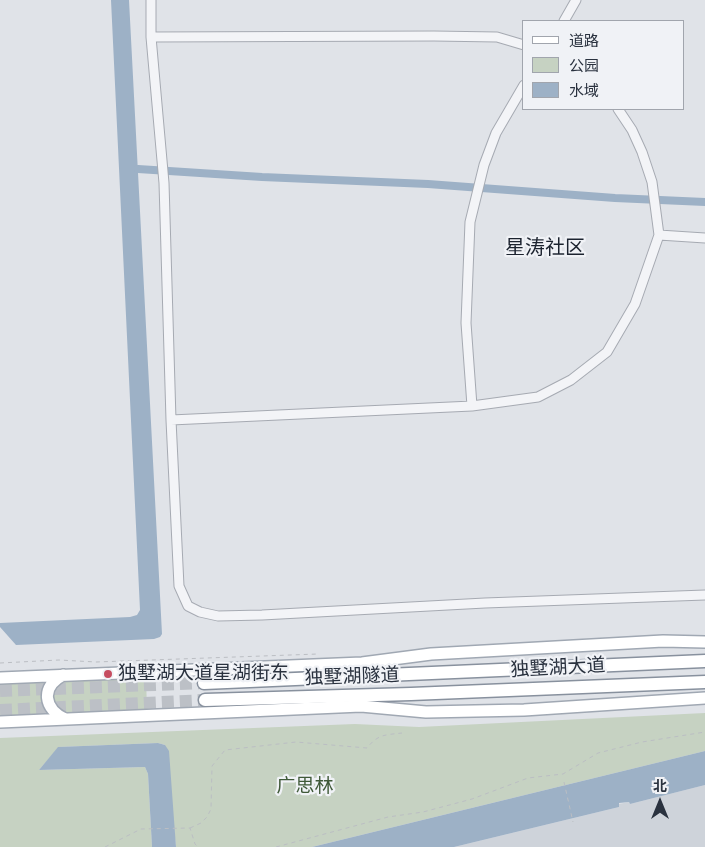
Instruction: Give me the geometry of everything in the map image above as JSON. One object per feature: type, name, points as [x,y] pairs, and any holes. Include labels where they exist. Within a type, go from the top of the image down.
[{"type":"highway","name":"独墅湖大道","points":[[410,674],[705,661]]},
{"type":"highway","name":"独墅湖隧道","points":[[204,683],[410,674]]},
{"type":"highway","name":"独墅湖大道","points":[[411,694],[705,682]]},
{"type":"highway","name":"独墅湖隧道","points":[[205,700],[411,694]]},
{"type":"main road","points":[[0,678],[362,663],[431,654],[653,642],[705,642]]},
{"type":"main road","points":[[63,675],[52,683],[47,700],[53,712],[65,719]]},
{"type":"main road","points":[[0,722],[361,706],[426,712],[524,710],[705,698]]},
{"type":"street","points":[[151,0],[151,37],[164,182],[171,420],[179,586],[188,606],[200,612],[218,616],[485,602],[705,595]]},
{"type":"street","points":[[565,20],[576,0]]},
{"type":"street","points":[[151,37],[497,37],[522,44]]},
{"type":"street","points":[[472,406],[466,323],[470,222],[484,165],[496,133],[522,88]]},
{"type":"street","points":[[171,420],[472,406],[538,397],[571,380],[607,352],[635,304],[659,235],[652,182],[632,130],[619,110]]},
{"type":"street","points":[[659,235],[705,238]]},
{"type":"path","points":[[0,663],[59,660],[96,662],[318,654]]},
{"type":"path","points":[[276,847],[388,817],[423,812],[472,799],[528,778],[563,774],[598,753],[642,742],[705,732]]},
{"type":"path","points":[[105,847],[142,830],[190,828],[201,823],[211,809],[212,766],[225,750],[296,742],[367,748],[375,738],[382,735],[402,733]]},
{"type":"path","points":[[564,782],[573,822]]},
{"type":"path","points":[[190,828],[195,844],[198,847]]},
{"type":"shaded area","points":[[705,785],[705,847],[454,847],[619,807],[619,804],[629,802],[630,804]]},
{"type":"green space","points":[[146,675],[147,712],[66,716],[57,707],[52,697],[54,689],[63,680]]},
{"type":"green space","points":[[48,680],[50,715],[0,719],[0,682]]},
{"type":"green space","name":"广思林","points":[[705,713],[705,751],[312,847],[176,847],[165,745],[158,743],[59,747],[39,770],[145,767],[148,774],[152,847],[0,847],[0,738],[355,724],[419,727]]},
{"type":"water","points":[[111,0],[129,0],[162,634],[154,639],[16,645],[0,627],[0,623],[130,617],[137,615],[140,610]]},
{"type":"water","points":[[158,743],[165,745],[169,751],[176,847],[152,847],[148,774],[145,767],[39,770],[58,747]]},
{"type":"water","points":[[705,751],[705,785],[630,804],[629,802],[619,803],[619,807],[454,847],[312,847]]},
{"type":"waterway","points":[[138,169],[262,177],[428,184],[615,198],[705,202]]},
{"type":"tunnel","points":[[0,691],[204,683]]},
{"type":"tunnel","points":[[0,710],[205,700]]},
{"type":"place","name":"独墅湖大道星湖街东","points":[[108,674]]},
{"type":"district","name":"星涛社区","points":[[545,248]]}]
